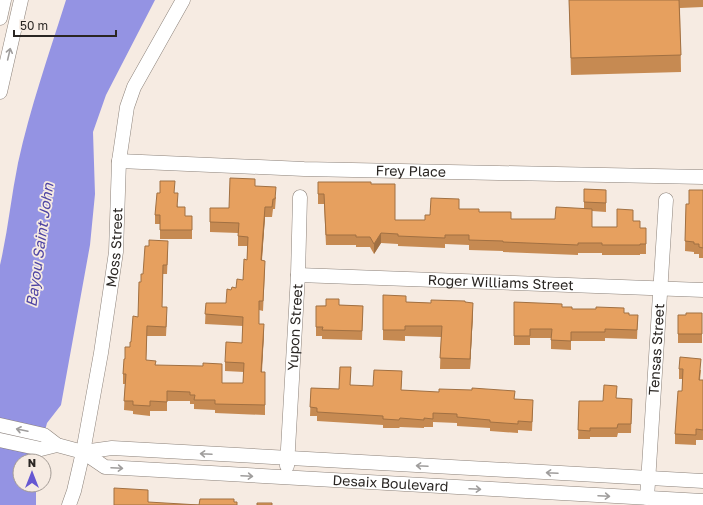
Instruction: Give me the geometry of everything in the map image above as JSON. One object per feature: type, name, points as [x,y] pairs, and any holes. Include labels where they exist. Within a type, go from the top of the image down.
[{"type":"street","points":[[0,18],[4,0]]},
{"type":"street","points":[[0,92],[21,0]]},
{"type":"street","name":"Moss Street","points":[[69,505],[74,491],[83,452],[101,353],[116,252],[119,161],[127,107],[134,87],[183,0]]},
{"type":"street","name":"Frey Place","points":[[119,161],[304,169],[703,177]]},
{"type":"street","name":"Yupon Street","points":[[286,478],[298,275],[300,197]]},
{"type":"street","name":"Tensas Street","points":[[646,498],[666,200]]},
{"type":"street","name":"Roger Williams Street","points":[[298,275],[703,290]]},
{"type":"street","name":"Desaix Boulevard","points":[[0,425],[44,435],[58,445],[83,452],[105,467],[703,502]]},
{"type":"street","name":"Desaix Boulevard","points":[[0,440],[41,449],[58,445]]},
{"type":"street","name":"Desaix Boulevard","points":[[83,452],[112,448],[703,481]]},
{"type":"water","name":"Bayou Saint John","points":[[66,0],[155,0],[106,95],[93,132],[95,194],[90,245],[61,405],[47,423],[39,453],[12,453],[12,493],[36,493],[36,505],[0,505],[0,265],[18,163],[40,81]]},
{"type":"building","points":[[569,0],[679,0],[681,55],[571,58]]},
{"type":"building","points":[[230,178],[255,179],[255,186],[276,187],[275,199],[273,199],[272,207],[265,207],[261,260],[265,261],[263,301],[259,301],[259,324],[264,324],[261,372],[265,372],[265,405],[215,404],[215,400],[194,400],[195,395],[190,395],[190,392],[167,391],[167,402],[150,401],[150,406],[133,405],[133,401],[124,401],[126,374],[123,374],[125,347],[130,347],[133,316],[138,317],[139,282],[141,282],[141,274],[143,274],[145,246],[149,246],[149,240],[168,241],[167,265],[163,265],[162,307],[167,307],[166,327],[147,326],[146,360],[156,361],[155,365],[203,366],[203,363],[222,364],[222,383],[243,383],[244,363],[225,362],[226,342],[242,343],[243,317],[205,314],[206,303],[226,303],[227,289],[231,290],[232,287],[236,288],[237,279],[243,280],[244,259],[247,260],[248,237],[238,236],[239,223],[210,222],[210,208],[229,208]]},
{"type":"building","points":[[160,181],[175,181],[174,193],[178,193],[177,207],[185,207],[185,216],[192,216],[192,230],[160,230],[160,215],[155,215],[157,193],[160,193]]},
{"type":"building","points":[[318,182],[371,182],[371,184],[395,184],[395,220],[425,220],[425,215],[430,215],[431,198],[459,199],[459,209],[479,209],[479,212],[511,212],[511,219],[555,219],[556,207],[592,209],[592,227],[617,227],[617,209],[633,210],[633,221],[640,221],[640,228],[646,228],[646,244],[602,245],[602,243],[578,243],[578,245],[503,242],[469,240],[469,235],[445,235],[445,238],[398,236],[398,234],[381,233],[374,244],[370,237],[356,237],[356,235],[326,235],[324,194],[318,194]]},
{"type":"building","points":[[584,189],[606,190],[606,203],[584,202]]},
{"type":"building","points":[[689,190],[703,190],[703,248],[699,247],[699,244],[694,244],[694,242],[685,241],[686,204],[689,204]]},
{"type":"building","points":[[383,295],[406,296],[406,302],[431,303],[431,300],[465,301],[473,303],[470,359],[440,358],[442,326],[405,326],[405,330],[383,330]]},
{"type":"building","points":[[326,299],[339,299],[339,305],[363,306],[362,331],[322,330],[323,327],[316,327],[316,306],[326,306]]},
{"type":"building","points":[[514,302],[562,304],[562,307],[572,307],[572,309],[596,309],[596,307],[624,308],[624,313],[629,313],[629,315],[638,315],[637,330],[605,329],[605,332],[571,332],[571,341],[551,340],[552,329],[530,329],[530,336],[514,336]]},
{"type":"building","points":[[686,313],[702,313],[702,334],[678,334],[678,315],[686,315]]},
{"type":"building","points":[[680,357],[701,359],[699,380],[703,380],[703,430],[696,429],[696,435],[675,434],[678,391],[682,391],[683,369],[679,369]]},
{"type":"building","points":[[340,367],[351,367],[350,385],[373,386],[374,370],[402,371],[401,390],[439,392],[439,389],[472,390],[472,388],[515,391],[514,399],[533,400],[532,422],[518,421],[518,424],[490,422],[490,420],[457,417],[457,414],[433,413],[433,419],[424,418],[424,420],[400,418],[399,420],[383,419],[383,416],[317,412],[317,408],[310,407],[311,388],[339,389]]},
{"type":"building","points":[[604,385],[617,386],[616,398],[632,399],[631,424],[618,424],[617,428],[590,428],[590,431],[578,430],[579,401],[603,401]]},
{"type":"building","points":[[114,488],[148,490],[148,502],[199,505],[114,505]]},
{"type":"building","points":[[200,499],[234,499],[234,502],[237,502],[237,505],[199,505]]},
{"type":"building","points":[[257,503],[272,503],[272,505],[257,505]]}]
